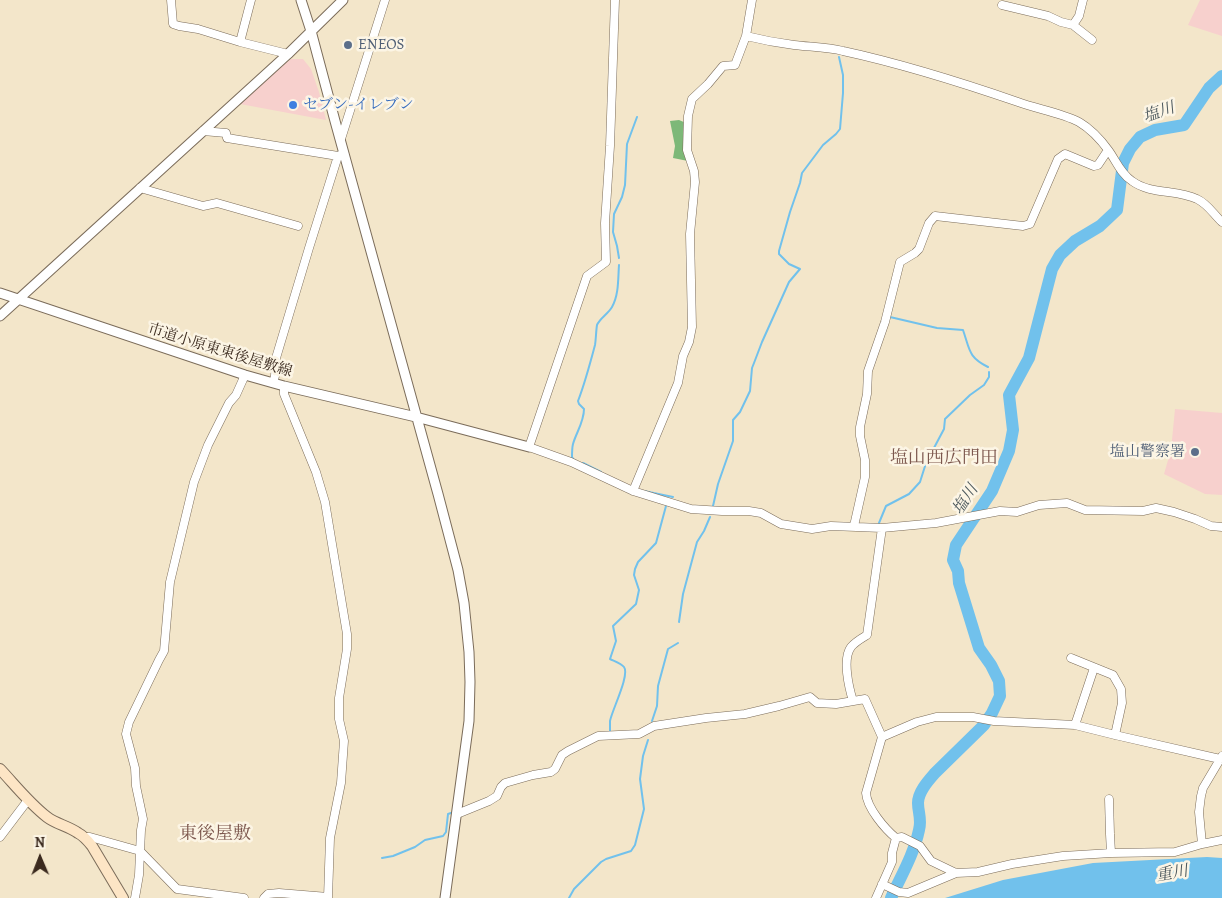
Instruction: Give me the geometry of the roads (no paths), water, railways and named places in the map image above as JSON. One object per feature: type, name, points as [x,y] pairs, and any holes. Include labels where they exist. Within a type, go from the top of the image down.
[{"type":"main road","points":[[0,770],[28,800],[54,822],[84,837],[92,846],[123,898]]},
{"type":"street","points":[[171,0],[173,24],[288,54]]},
{"type":"street","points":[[240,42],[251,0]]},
{"type":"street","points":[[301,0],[312,31],[341,139],[341,154],[458,570],[467,627],[470,672],[469,711],[445,898]]},
{"type":"street","points":[[0,316],[288,54],[343,0]]},
{"type":"street","points":[[341,139],[385,0]]},
{"type":"street","points":[[615,0],[610,146],[605,223],[606,262],[587,276],[529,447],[691,509],[749,511],[761,514],[780,524],[812,529],[831,526],[882,528],[936,523],[1000,511],[1017,512],[1039,505],[1066,504],[1085,510],[1143,511],[1156,508],[1174,512],[1211,526],[1222,527]]},
{"type":"street","points":[[634,488],[678,383],[683,356],[689,342],[692,327],[690,234],[695,182],[694,171],[687,150],[688,116],[692,99],[723,66],[735,65],[746,36],[752,0]]},
{"type":"street","points":[[1073,24],[1079,16],[1083,0]]},
{"type":"street","points":[[1002,4],[1073,24],[1092,40]]},
{"type":"street","points":[[746,36],[792,45],[841,50],[913,67],[1070,118],[1091,131],[1108,150],[1125,176],[1133,182],[1150,189],[1197,199],[1208,206],[1222,222]]},
{"type":"street","points":[[203,131],[226,133],[227,138],[341,154]]},
{"type":"street","points":[[854,526],[865,477],[865,460],[860,428],[867,394],[868,371],[885,322],[900,262],[919,249],[929,223],[934,216],[1024,226],[1030,224],[1058,159],[1065,154],[1094,166],[1098,165],[1108,150]]},
{"type":"street","points":[[273,383],[276,358],[283,334],[341,154]]},
{"type":"street","points":[[140,188],[203,206],[217,203],[298,226]]},
{"type":"street","name":"市道小原東東後屋敷線","points":[[0,293],[245,375],[529,447]]},
{"type":"street","points":[[136,898],[143,819],[136,786],[135,768],[126,734],[129,722],[164,651],[170,582],[194,482],[208,445],[245,375]]},
{"type":"street","points":[[264,898],[268,894],[279,893],[328,898],[330,838],[341,783],[344,741],[339,719],[339,698],[346,649],[346,634],[325,502],[316,472],[284,394],[284,386]]},
{"type":"street","points":[[852,701],[847,677],[847,659],[850,647],[867,634],[882,528]]},
{"type":"street","points":[[1070,658],[1113,676],[1121,690],[1122,702],[1115,735]]},
{"type":"street","points":[[1075,724],[1094,668]]},
{"type":"street","points":[[457,814],[497,796],[501,787],[506,783],[533,774],[550,772],[554,769],[562,755],[598,736],[639,734],[654,726],[745,714],[810,697],[817,703],[836,704],[865,699],[882,737],[866,799],[888,832],[920,846],[931,861],[956,873]]},
{"type":"street","points":[[882,737],[936,716],[974,717],[994,721],[1075,724],[1115,735],[1221,757],[1201,796],[1202,844]]},
{"type":"street","points":[[1109,798],[1111,853]]},
{"type":"street","points":[[0,837],[28,800]]},
{"type":"street","points":[[84,837],[140,851],[177,889],[244,898]]},
{"type":"street","points":[[876,898],[892,862],[892,853],[899,838]]},
{"type":"street","points":[[882,884],[899,892],[908,893],[956,873],[978,872],[1012,864],[1064,856],[1175,852],[1222,840]]},
{"type":"water","name":"重川","points":[[1207,857],[1222,858],[1222,898],[945,898],[1003,880],[1093,863]]},
{"type":"waterway","points":[[713,506],[718,484],[733,441],[733,420],[740,412],[750,391],[752,368],[789,282],[800,269],[789,264],[779,254],[779,251],[802,173],[823,145],[840,129],[843,75],[839,57]]},
{"type":"waterway","name":"塩川","points":[[891,898],[917,839],[920,826],[918,799],[922,791],[935,773],[984,725],[1000,696],[999,681],[979,648],[959,583],[958,571],[953,560],[956,545],[992,491],[1009,451],[1013,430],[1009,395],[1029,358],[1052,269],[1060,255],[1075,241],[1100,226],[1117,210],[1123,163],[1130,149],[1140,137],[1155,130],[1184,125],[1209,88],[1222,76]]},
{"type":"waterway","points":[[619,258],[613,232],[614,214],[625,185],[627,144],[637,117]]},
{"type":"waterway","points":[[574,460],[572,457],[574,440],[583,418],[584,409],[578,401],[595,345],[597,325],[610,309],[616,297],[619,265]]},
{"type":"waterway","points":[[890,317],[937,328],[963,330],[973,356],[988,367]]},
{"type":"waterway","points":[[879,523],[886,506],[909,494],[920,482],[926,463],[944,429],[945,419],[970,395],[984,385],[989,377],[989,372]]},
{"type":"waterway","points":[[583,463],[601,472]]},
{"type":"waterway","points":[[644,491],[673,497]]},
{"type":"waterway","points":[[610,732],[610,721],[625,677],[624,667],[610,659],[616,641],[613,626],[636,604],[639,590],[634,575],[635,569],[638,562],[656,543],[666,506]]},
{"type":"waterway","points":[[679,622],[683,594],[697,542],[710,517]]},
{"type":"waterway","points":[[652,721],[657,706],[658,686],[668,649],[678,643]]},
{"type":"waterway","points":[[569,898],[574,889],[601,862],[631,851],[635,845],[644,809],[640,779],[643,756],[648,740]]},
{"type":"waterway","points":[[382,858],[393,856],[415,847],[425,840],[443,836],[446,832],[448,814],[451,813]]},
{"type":"place","name":"ENEOS","points":[[348,45]]},
{"type":"place","name":"セブン-イレブン","points":[[293,105]]},
{"type":"place","name":"塩山警察署","points":[[1195,452]]},
{"type":"district","name":"塩山西広門田","points":[[944,459]]},
{"type":"district","name":"東後屋敷","points":[[215,835]]}]
